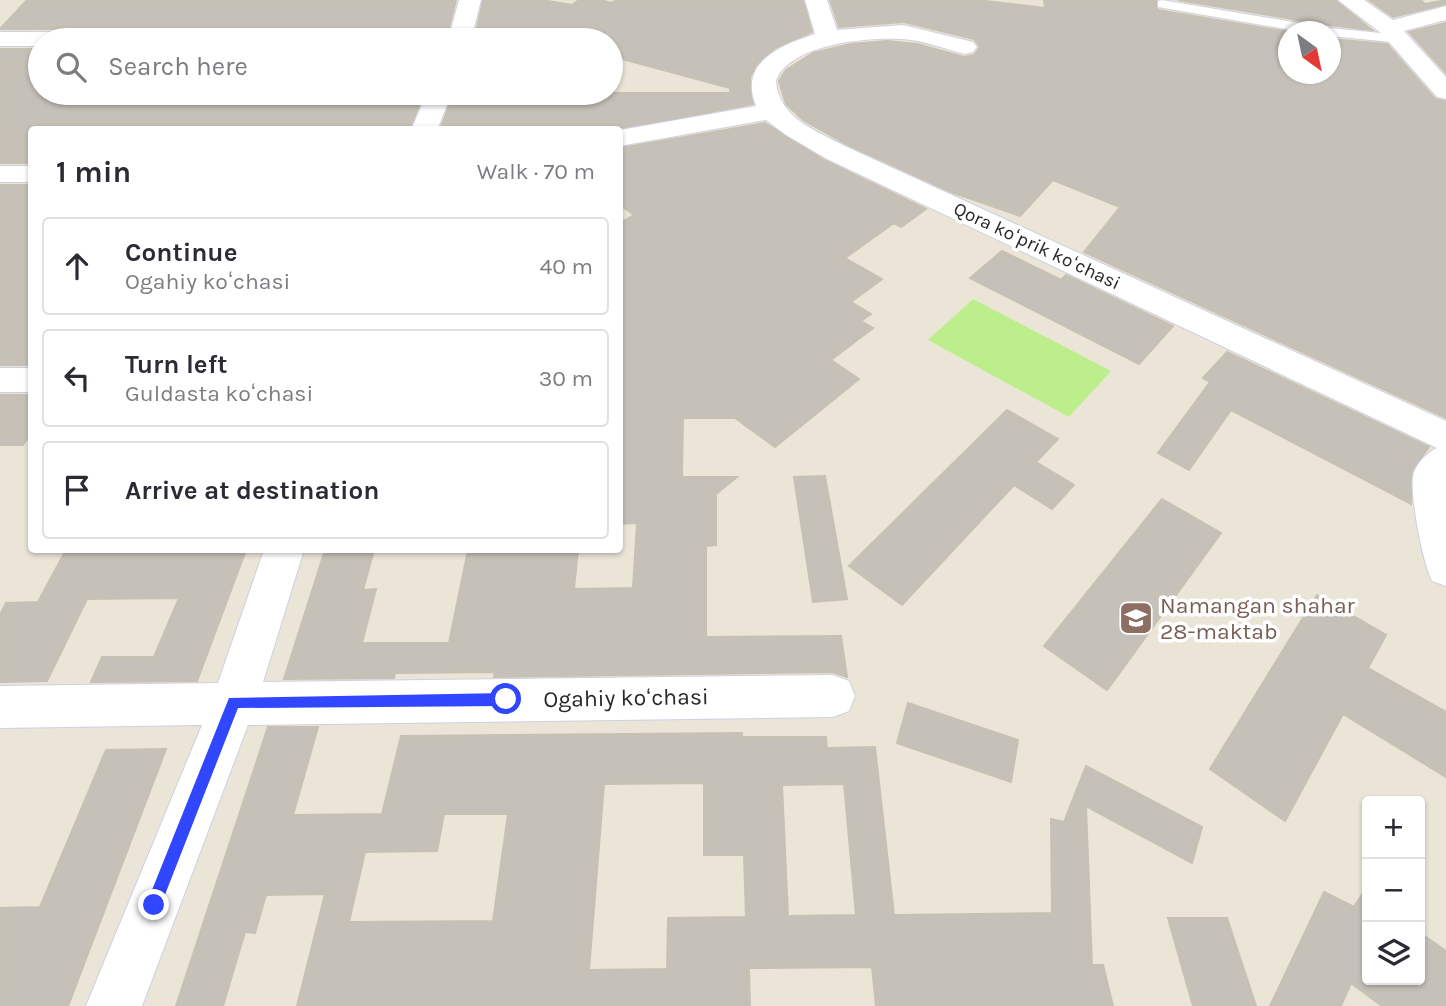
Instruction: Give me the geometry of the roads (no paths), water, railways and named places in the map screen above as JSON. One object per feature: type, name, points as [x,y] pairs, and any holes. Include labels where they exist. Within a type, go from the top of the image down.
[{"type":"street","points":[[463,28],[470,0]]},
{"type":"street","points":[[816,0],[828,38]]},
{"type":"street","points":[[1349,0],[1395,34],[1446,92]]},
{"type":"street","points":[[1395,34],[1446,13]]},
{"type":"street","points":[[623,137],[771,111],[763,86],[768,71],[788,53],[828,38],[903,32],[965,47]]},
{"type":"street","points":[[0,39],[28,39]]},
{"type":"street","points":[[426,126],[434,105]]},
{"type":"street","name":"Qora koʻprik koʻchasi","points":[[771,111],[837,153],[1446,437]]},
{"type":"street","points":[[0,174],[28,174]]},
{"type":"street","points":[[0,380],[28,380]]},
{"type":"street","points":[[1446,459],[1432,474],[1439,544],[1446,569]]},
{"type":"street","points":[[114,1006],[233,702],[283,553]]},
{"type":"street","name":"Ogahiy koʻchasi","points":[[0,707],[833,696]]},
{"type":"lane","points":[[1162,4],[1278,23]]},
{"type":"lane","points":[[1341,32],[1395,34]]},
{"type":"place","name":"Namangan shahar 28-maktab","points":[[1136,618]]}]
